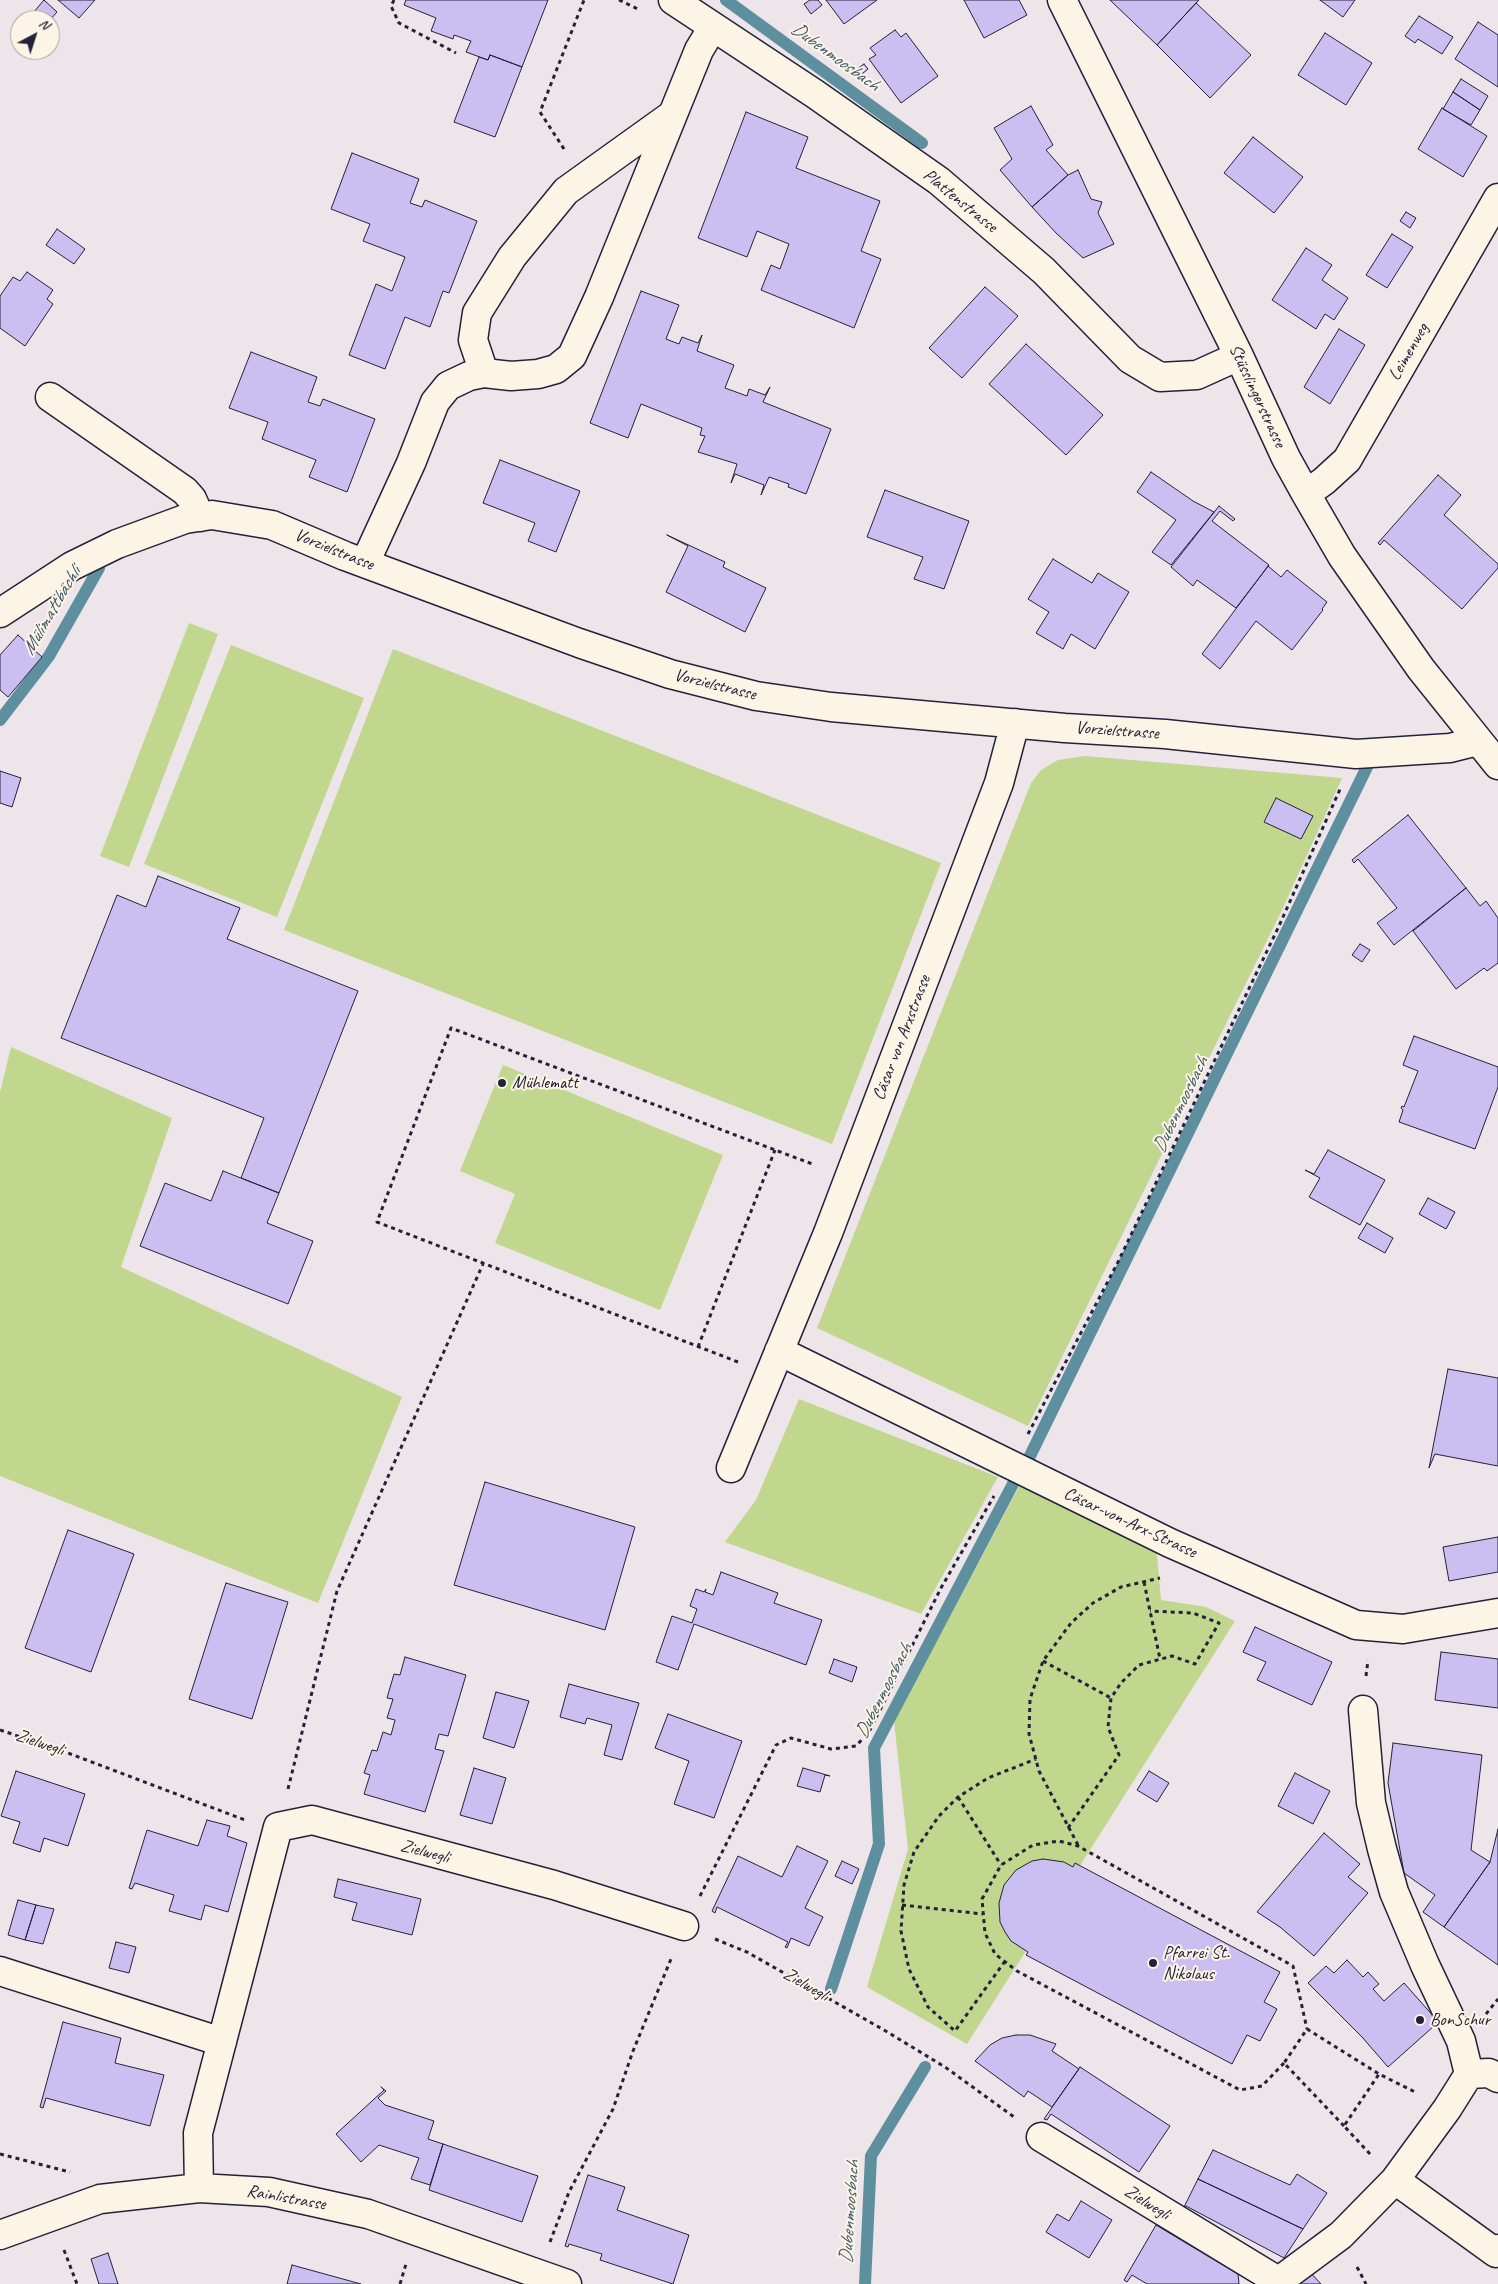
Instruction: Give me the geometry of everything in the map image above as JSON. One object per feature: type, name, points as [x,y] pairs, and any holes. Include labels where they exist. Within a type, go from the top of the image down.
[{"type":"street","name":"Plattenstrasse","points":[[673,0],[815,94],[939,181],[1044,271],[1130,359],[1160,377],[1197,374],[1239,356]]},
{"type":"street","name":"Stüsslingerstrasse","points":[[1062,0],[1239,356],[1286,458],[1306,494],[1342,556],[1421,669],[1498,764]]},
{"type":"street","points":[[365,563],[411,463],[435,402],[448,386],[469,376],[484,373],[512,376],[538,374],[556,369],[572,356],[599,297],[699,50],[713,27]]},
{"type":"street","points":[[484,373],[473,340],[477,313],[512,257],[566,191],[672,115]]},
{"type":"street","name":"Leimenweg","points":[[1306,494],[1347,460],[1498,198]]},
{"type":"street","points":[[50,397],[186,491],[200,517]]},
{"type":"street","name":"Vorzielstrasse","points":[[0,613],[72,566],[117,544],[185,519],[212,515],[240,518],[272,526],[579,643],[670,674],[756,696],[831,706],[1015,723],[1165,734],[1356,754],[1450,748],[1478,741]]},
{"type":"street","name":"Cäsar von Arxstrasse","points":[[731,1468],[849,1178],[1000,783],[1015,723]]},
{"type":"street","name":"Cäsar-von-Arx-Strasse","points":[[774,1362],[1011,1466],[1194,1553],[1356,1624],[1370,1627],[1403,1629],[1498,1613]]},
{"type":"street","points":[[1276,2282],[1341,2235],[1395,2180],[1447,2109],[1469,2074],[1461,2041],[1425,1965],[1394,1892],[1371,1803],[1363,1710]]},
{"type":"street","name":"Zielwegli","points":[[278,1827],[312,1820],[554,1885],[684,1926]]},
{"type":"street","points":[[199,2188],[198,2133],[278,1827]]},
{"type":"street","points":[[0,1971],[222,2042]]},
{"type":"street","points":[[1469,2074],[1489,2073],[1498,2078]]},
{"type":"street","name":"Zielwegli","points":[[1040,2137],[1276,2282]]},
{"type":"street","points":[[1395,2180],[1496,2253],[1498,2249]]},
{"type":"street","name":"Rainlistrasse","points":[[0,2234],[100,2199],[199,2188],[269,2192],[368,2214],[567,2284]]},
{"type":"path","points":[[394,0],[391,6],[399,23],[456,53]]},
{"type":"path","points":[[583,179],[540,112],[584,0]]},
{"type":"path","points":[[541,2274],[551,2237],[569,2192],[613,2109],[633,2051],[684,1926],[776,1745],[790,1738],[832,1749],[856,1746],[869,1732],[941,1588],[1011,1466],[1118,1262],[1280,926],[1356,754]]},
{"type":"path","points":[[774,1362],[698,1347],[377,1222],[451,1028],[849,1178]]},
{"type":"path","points":[[698,1347],[775,1150]]},
{"type":"path","points":[[278,1827],[338,1591],[483,1264]]},
{"type":"path","points":[[1078,1846],[1039,1771],[1029,1734],[1030,1699],[1043,1661],[1071,1623],[1093,1603],[1121,1587],[1168,1576],[1194,1553]]},
{"type":"path","points":[[1144,1582],[1160,1659]]},
{"type":"path","points":[[1068,1828],[1119,1755],[1108,1727],[1111,1698],[1121,1682],[1139,1665],[1172,1656],[1195,1664],[1219,1623],[1193,1613],[1150,1612]]},
{"type":"path","points":[[1363,1710],[1370,1627]]},
{"type":"path","points":[[1043,1661],[1111,1698]]},
{"type":"path","name":"Zielwegli","points":[[0,1730],[60,1750],[238,1818],[278,1827]]},
{"type":"path","points":[[1005,1961],[955,2031],[928,2006],[909,1969],[901,1931],[904,1885],[914,1852],[939,1816],[958,1798],[988,1778],[1036,1759]]},
{"type":"path","points":[[958,1798],[1002,1865]]},
{"type":"path","points":[[1307,2029],[1284,2063],[1262,2086],[1240,2090],[1017,1971],[996,1954],[985,1933],[982,1898],[1002,1865],[1034,1845],[1059,1841],[1078,1846],[1293,1966],[1307,2029],[1380,2074],[1447,2109]]},
{"type":"path","points":[[902,1905],[983,1914]]},
{"type":"path","name":"Zielwegli","points":[[684,1926],[747,1952],[884,2030],[945,2067],[1040,2137]]},
{"type":"path","points":[[1284,2063],[1395,2180]]},
{"type":"path","points":[[1344,2126],[1380,2074]]},
{"type":"path","points":[[0,2154],[96,2179],[122,2197]]},
{"type":"green space","points":[[189,623],[218,634],[129,867],[100,856]]},
{"type":"green space","points":[[231,645],[364,698],[277,917],[144,864]]},
{"type":"green space","points":[[393,649],[941,863],[832,1144],[284,930]]},
{"type":"green space","points":[[1085,756],[1342,778],[1282,910],[1028,1426],[817,1328],[1031,783],[1041,770],[1058,760]]},
{"type":"green space","points":[[11,1047],[172,1118],[121,1267],[402,1397],[318,1603],[0,1476],[0,1092]]},
{"type":"green space","points":[[503,1065],[723,1155],[660,1310],[495,1243],[515,1194],[460,1171]]},
{"type":"green space","points":[[799,1399],[998,1477],[921,1614],[725,1542],[756,1500]]},
{"type":"green space","points":[[1020,1485],[1156,1544],[1161,1600],[1206,1607],[1235,1621],[967,2044],[867,1987],[908,1849],[894,1721]]},
{"type":"building","points":[[44,0],[55,10],[36,10]]},
{"type":"building","points":[[58,0],[95,0],[79,18]]},
{"type":"building","points":[[406,0],[548,0],[522,67],[490,55],[488,60],[466,52],[471,41],[454,35],[453,39],[431,31],[436,18],[404,5]]},
{"type":"building","points":[[810,0],[818,0],[822,5],[811,14],[804,4]]},
{"type":"building","points":[[826,0],[877,0],[844,24]]},
{"type":"building","points":[[964,0],[1019,0],[1027,15],[984,38]]},
{"type":"building","points":[[1110,0],[1199,0],[1157,45]]},
{"type":"building","points":[[1320,0],[1355,0],[1343,17]]},
{"type":"building","points":[[1196,3],[1251,55],[1210,98],[1157,45]]},
{"type":"building","points":[[1419,16],[1453,37],[1442,54],[1418,39],[1415,43],[1405,36]]},
{"type":"building","points":[[1478,22],[1498,35],[1498,87],[1455,59]]},
{"type":"building","points":[[895,30],[901,37],[906,33],[938,76],[901,103],[869,59],[876,55],[870,48]]},
{"type":"building","points":[[1325,33],[1372,63],[1346,105],[1298,75]]},
{"type":"building","points":[[490,55],[522,67],[495,137],[454,122],[479,57],[488,60]]},
{"type":"building","points":[[864,64],[868,69],[857,78],[853,72]]},
{"type":"building","points":[[1461,79],[1488,96],[1480,110],[1453,92]]},
{"type":"building","points":[[1453,92],[1480,110],[1471,125],[1443,109]]},
{"type":"building","points":[[1031,106],[1053,145],[1046,150],[1068,175],[1032,207],[1000,170],[1012,159],[994,128]]},
{"type":"building","points":[[1442,108],[1487,136],[1463,177],[1418,149]]},
{"type":"building","points":[[746,112],[808,137],[796,168],[880,201],[861,251],[881,259],[854,328],[761,290],[771,265],[780,269],[789,244],[757,231],[747,257],[698,238]]},
{"type":"building","points":[[1253,137],[1303,177],[1274,213],[1224,173]]},
{"type":"building","points":[[352,153],[419,179],[410,203],[422,207],[425,200],[477,221],[449,293],[443,291],[430,327],[405,317],[385,369],[349,355],[376,284],[392,291],[405,257],[363,241],[370,224],[331,209]]},
{"type":"building","points":[[1078,170],[1091,199],[1102,202],[1098,213],[1114,244],[1083,258],[1032,207],[1068,175]]},
{"type":"building","points":[[1406,212],[1416,218],[1410,228],[1400,221]]},
{"type":"building","points":[[57,229],[85,249],[74,264],[46,245]]},
{"type":"building","points":[[1392,234],[1413,247],[1387,288],[1366,275]]},
{"type":"building","points":[[1306,248],[1332,265],[1322,280],[1348,298],[1334,320],[1325,314],[1316,329],[1272,300]]},
{"type":"building","points":[[27,272],[53,290],[47,299],[53,304],[25,346],[0,328],[0,296],[13,277],[20,281]]},
{"type":"building","points":[[985,287],[1018,316],[962,378],[929,348]]},
{"type":"building","points":[[641,291],[679,305],[666,339],[679,344],[682,337],[698,343],[702,335],[697,351],[734,365],[725,388],[747,396],[749,389],[765,395],[770,387],[763,402],[831,429],[806,494],[788,487],[789,484],[769,477],[761,495],[764,485],[735,474],[731,483],[737,464],[698,452],[705,436],[700,435],[702,428],[641,404],[628,438],[590,423]]},
{"type":"building","points":[[1339,329],[1365,345],[1330,404],[1304,387]]},
{"type":"building","points":[[1026,344],[1103,415],[1066,455],[989,384]]},
{"type":"building","points":[[251,352],[317,377],[308,402],[320,406],[323,399],[375,419],[347,492],[309,477],[316,460],[262,439],[268,422],[229,408]]},
{"type":"building","points":[[500,460],[580,491],[556,552],[528,541],[535,523],[483,503]]},
{"type":"building","points":[[1151,472],[1193,501],[1214,512],[1171,565],[1152,552],[1176,520],[1137,492]]},
{"type":"building","points":[[1438,475],[1461,495],[1444,515],[1498,564],[1498,568],[1462,609],[1384,540],[1380,545],[1378,543]]},
{"type":"building","points":[[885,490],[969,521],[944,589],[914,579],[923,557],[867,537]]},
{"type":"building","points":[[1219,506],[1235,519],[1233,521],[1220,511],[1212,521],[1269,565],[1236,608],[1197,580],[1193,586],[1171,567]]},
{"type":"building","points":[[667,535],[725,562],[723,567],[766,588],[745,632],[666,592],[688,546]]},
{"type":"building","points":[[1053,559],[1092,583],[1098,573],[1129,592],[1095,649],[1071,634],[1063,649],[1036,633],[1049,612],[1028,599]]},
{"type":"building","points":[[1268,566],[1281,577],[1287,570],[1327,602],[1292,650],[1256,621],[1220,669],[1202,654]]},
{"type":"building","points":[[18,635],[42,657],[8,697],[0,690],[0,655]]},
{"type":"building","points":[[0,771],[21,778],[12,807],[0,803]]},
{"type":"building","points":[[1276,798],[1313,816],[1301,839],[1264,822]]},
{"type":"building","points":[[1408,815],[1466,888],[1394,945],[1377,923],[1397,908],[1358,859],[1354,863],[1352,860]]},
{"type":"building","points":[[158,876],[240,908],[227,939],[358,991],[279,1193],[241,1178],[264,1118],[61,1038],[117,895],[146,907]]},
{"type":"building","points":[[1466,888],[1480,906],[1486,901],[1498,918],[1498,963],[1487,971],[1484,968],[1456,989],[1413,931]]},
{"type":"building","points":[[1360,944],[1370,950],[1362,962],[1352,955]]},
{"type":"building","points":[[1414,1036],[1498,1067],[1498,1087],[1475,1149],[1399,1122],[1403,1110],[1401,1108],[1402,1106],[1404,1107],[1418,1071],[1403,1065]]},
{"type":"building","points":[[1328,1150],[1385,1180],[1360,1225],[1309,1197],[1320,1178],[1305,1170],[1314,1174]]},
{"type":"building","points":[[223,1171],[279,1193],[267,1223],[313,1241],[288,1304],[140,1246],[165,1183],[211,1201]]},
{"type":"building","points":[[1428,1198],[1455,1212],[1446,1229],[1419,1214]]},
{"type":"building","points":[[1367,1223],[1393,1238],[1385,1253],[1358,1238]]},
{"type":"building","points":[[1448,1369],[1498,1378],[1498,1466],[1435,1454],[1429,1468]]},
{"type":"building","points":[[485,1482],[635,1527],[605,1630],[454,1585]]},
{"type":"building","points":[[68,1530],[134,1554],[91,1672],[25,1648]]},
{"type":"building","points":[[1498,1537],[1498,1572],[1449,1581],[1443,1547]]},
{"type":"building","points":[[721,1572],[778,1593],[774,1603],[822,1620],[806,1665],[694,1624],[678,1670],[656,1662],[672,1616],[692,1623],[697,1609],[690,1606],[696,1589],[704,1592],[706,1589],[705,1592],[713,1595]]},
{"type":"building","points":[[226,1583],[288,1602],[252,1719],[189,1699]]},
{"type":"building","points":[[1255,1627],[1332,1662],[1312,1705],[1257,1680],[1266,1662],[1243,1652]]},
{"type":"building","points":[[1441,1652],[1498,1659],[1498,1708],[1435,1700]]},
{"type":"building","points":[[405,1657],[466,1675],[448,1736],[439,1734],[435,1749],[444,1751],[425,1812],[364,1794],[370,1775],[364,1773],[372,1750],[377,1751],[383,1732],[391,1735],[395,1720],[387,1718],[393,1699],[387,1698],[394,1674],[400,1675]]},
{"type":"building","points":[[834,1659],[857,1667],[852,1682],[829,1673]]},
{"type":"building","points":[[569,1684],[639,1703],[622,1760],[604,1755],[612,1725],[587,1718],[585,1724],[560,1717]]},
{"type":"building","points":[[496,1692],[529,1701],[514,1748],[483,1738]]},
{"type":"building","points":[[668,1714],[742,1741],[714,1818],[674,1804],[689,1761],[655,1748]]},
{"type":"building","points":[[1393,1743],[1482,1755],[1471,1850],[1490,1862],[1444,1927],[1423,1912],[1435,1895],[1404,1873],[1388,1783]]},
{"type":"building","points":[[474,1768],[506,1778],[492,1824],[460,1815]]},
{"type":"building","points":[[803,1768],[830,1776],[825,1775],[820,1792],[797,1786]]},
{"type":"building","points":[[16,1771],[85,1794],[68,1846],[44,1838],[40,1852],[13,1843],[20,1822],[1,1816]]},
{"type":"building","points":[[1149,1771],[1169,1783],[1157,1802],[1137,1790]]},
{"type":"building","points":[[1295,1773],[1330,1791],[1313,1824],[1278,1806]]},
{"type":"building","points":[[207,1820],[230,1826],[227,1836],[247,1843],[228,1912],[205,1905],[201,1920],[169,1911],[174,1895],[135,1883],[132,1889],[129,1888],[147,1830],[198,1846]]},
{"type":"building","points":[[1498,1829],[1498,1965],[1444,1927],[1490,1862]]},
{"type":"building","points":[[1324,1833],[1360,1864],[1348,1877],[1368,1893],[1314,1956],[1280,1927],[1257,1912]]},
{"type":"building","points":[[797,1846],[828,1861],[805,1908],[823,1917],[809,1946],[791,1938],[787,1948],[785,1947],[788,1942],[717,1907],[715,1913],[712,1911],[738,1856],[782,1877]]},
{"type":"building","name":"Pfarrei St. Nikolaus","points":[[1043,1859],[1064,1862],[1073,1867],[1075,1863],[1280,1972],[1264,2002],[1277,2009],[1260,2041],[1247,2035],[1232,2064],[1026,1955],[1028,1952],[1011,1941],[1005,1932],[1000,1922],[999,1903],[1004,1885],[1016,1870],[1032,1861]]},
{"type":"building","points":[[842,1861],[859,1869],[852,1884],[835,1876]]},
{"type":"building","points":[[338,1879],[421,1899],[412,1935],[352,1920],[357,1903],[334,1897]]},
{"type":"building","points":[[18,1900],[36,1905],[25,1940],[8,1935]]},
{"type":"building","points":[[36,1905],[54,1909],[43,1944],[25,1940]]},
{"type":"building","points":[[116,1942],[136,1947],[129,1973],[109,1968]]},
{"type":"building","points":[[1347,1960],[1363,1977],[1368,1972],[1379,1984],[1373,1989],[1384,2001],[1404,1983],[1435,2018],[1434,2026],[1388,2067],[1362,2037],[1308,1983],[1326,1966],[1334,1973]]},
{"type":"building","points":[[63,2022],[121,2038],[115,2063],[164,2075],[150,2126],[46,2098],[43,2108],[40,2107]]},
{"type":"building","points":[[1030,2035],[1056,2044],[1052,2051],[1079,2069],[1052,2107],[1028,2091],[1024,2097],[975,2061],[990,2045],[1002,2038]]},
{"type":"building","points":[[1080,2067],[1170,2126],[1139,2172],[1051,2114],[1047,2120],[1044,2119]]},
{"type":"building","points":[[381,2087],[386,2091],[378,2098],[385,2105],[434,2121],[428,2139],[443,2144],[430,2185],[411,2179],[419,2158],[379,2145],[361,2162],[336,2134],[384,2090]]},
{"type":"building","points":[[443,2144],[538,2176],[522,2222],[429,2190]]},
{"type":"building","points":[[1213,2150],[1290,2185],[1297,2174],[1327,2193],[1303,2229],[1198,2179]]},
{"type":"building","points":[[588,2175],[625,2187],[617,2210],[689,2235],[673,2284],[600,2260],[602,2254],[569,2244],[568,2247],[565,2246]]},
{"type":"building","points":[[1198,2179],[1303,2229],[1284,2258],[1186,2206],[1184,2207]]},
{"type":"building","points":[[1081,2201],[1112,2220],[1089,2258],[1046,2232],[1057,2214],[1069,2221]]},
{"type":"building","points":[[1156,2225],[1238,2274],[1239,2284],[1147,2284],[1132,2275],[1127,2282],[1124,2280]]},
{"type":"building","points":[[108,2253],[118,2284],[99,2284],[91,2259]]},
{"type":"building","points":[[292,2265],[361,2284],[287,2284]]},
{"type":"building","points":[[1307,2269],[1321,2284],[1292,2284]]},
{"type":"waterway","name":"Dubenmoosbach","points":[[726,0],[922,143]]},
{"type":"waterway","name":"Mülimattbächli","points":[[0,720],[49,656],[99,568]]},
{"type":"waterway","name":"Dubenmoosbach","points":[[1028,1460],[1367,767]]},
{"type":"waterway","name":"Dubenmoosbach","points":[[831,1989],[879,1844],[874,1748],[1014,1482]]},
{"type":"waterway","name":"Dubenmoosbach","points":[[865,2284],[871,2156],[925,2067]]},
{"type":"place","name":"Mühlematt","points":[[502,1083]]},
{"type":"place","name":"Pfarrei St. Nikolaus","points":[[1153,1963]]},
{"type":"place","name":"BonSchur","points":[[1420,2020]]}]
